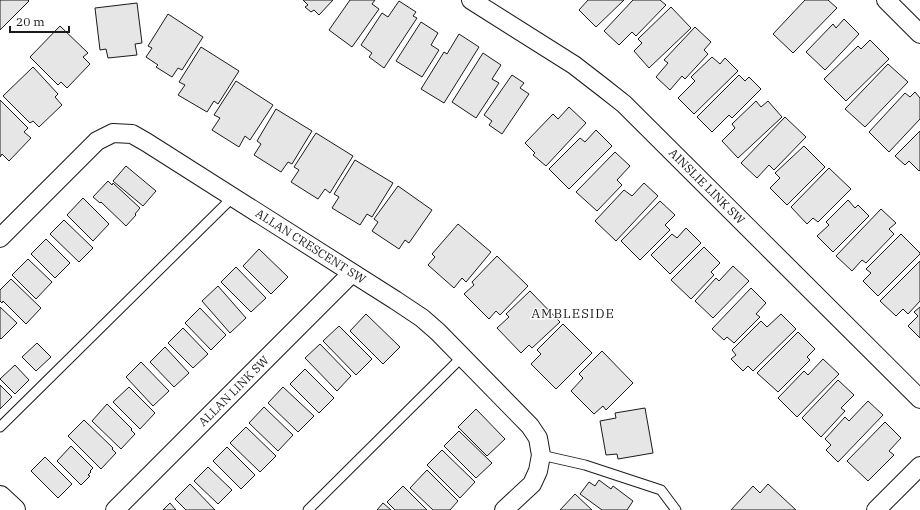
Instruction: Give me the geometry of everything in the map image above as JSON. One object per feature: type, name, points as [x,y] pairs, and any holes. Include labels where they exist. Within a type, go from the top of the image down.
[{"type":"street","name":"AINSLIE LINK SW","points":[[471,0],[574,65],[624,104],[920,399]]},
{"type":"street","points":[[886,0],[920,34]]},
{"type":"street","name":"ALLAN CRESCENT SW","points":[[0,238],[97,141],[113,133],[132,134],[422,318],[438,332],[530,426],[538,438],[541,455],[538,471],[532,484],[504,510]]},
{"type":"street","name":"ALLAN LINK SW","points":[[115,510],[352,273]]},
{"type":"street","points":[[876,510],[920,466]]},
{"type":"street","points":[[0,497],[14,510]]},
{"type":"lane","points":[[0,427],[233,197]]},
{"type":"lane","points":[[308,510],[462,357]]},
{"type":"lane","points":[[541,455],[585,465],[661,490],[676,510]]},
{"type":"building","points":[[0,0],[29,1],[0,30]]},
{"type":"building","points":[[303,0],[333,0],[319,15],[314,10],[311,12],[305,7],[308,5]]},
{"type":"building","points":[[350,0],[375,0],[372,4],[379,9],[352,47],[329,30]]},
{"type":"building","points":[[588,0],[624,0],[596,27],[579,10]]},
{"type":"building","points":[[633,0],[660,0],[666,5],[636,36],[632,32],[619,45],[604,31]]},
{"type":"building","points":[[805,0],[828,0],[837,8],[793,53],[773,34]]},
{"type":"building","points":[[399,1],[416,12],[413,16],[417,18],[384,68],[369,57],[372,53],[361,45],[382,13],[388,17]]},
{"type":"building","points":[[137,3],[142,43],[135,44],[137,55],[108,58],[106,49],[100,50],[95,8]]},
{"type":"building","points":[[671,7],[691,28],[649,68],[634,51],[642,43],[638,39]]},
{"type":"building","points":[[168,14],[203,37],[182,70],[178,68],[172,77],[156,67],[158,65],[146,57],[152,48],[148,46]]},
{"type":"building","points":[[844,19],[859,34],[825,70],[806,52],[833,24],[836,28]]},
{"type":"building","points":[[421,22],[438,33],[431,45],[439,50],[422,77],[396,61]]},
{"type":"building","points":[[60,26],[88,53],[83,57],[90,64],[67,88],[61,82],[58,85],[30,57]]},
{"type":"building","points":[[695,27],[711,42],[704,50],[708,54],[685,79],[682,76],[670,90],[656,77],[668,63],[664,60]]},
{"type":"building","points":[[459,34],[479,47],[444,103],[421,89],[444,52],[447,54]]},
{"type":"building","points":[[870,40],[889,59],[846,101],[824,79],[858,46],[861,49]]},
{"type":"building","points":[[201,47],[239,71],[218,104],[214,101],[207,112],[178,95],[185,85],[179,82]]},
{"type":"building","points":[[483,53],[501,65],[492,79],[499,83],[476,118],[452,102]]},
{"type":"building","points":[[712,57],[720,64],[725,58],[738,71],[694,114],[678,98],[695,81],[691,77]]},
{"type":"building","points":[[888,64],[908,82],[865,127],[845,109]]},
{"type":"building","points":[[33,67],[58,94],[55,97],[62,105],[39,127],[33,121],[30,123],[3,96]]},
{"type":"building","points":[[512,75],[524,83],[520,88],[529,94],[502,134],[489,125],[492,121],[484,115]]},
{"type":"building","points":[[739,75],[745,81],[749,77],[761,89],[732,118],[729,115],[712,132],[697,117]]},
{"type":"building","points":[[236,81],[273,105],[250,140],[245,136],[239,147],[212,130],[220,118],[214,115]]},
{"type":"building","points":[[915,92],[920,98],[920,119],[889,152],[869,132],[905,93],[910,97]]},
{"type":"building","points":[[0,100],[28,128],[24,132],[31,138],[9,161],[2,154],[0,157]]},
{"type":"building","points":[[756,101],[761,107],[768,101],[782,117],[738,158],[722,141],[735,128],[732,124]]},
{"type":"building","points":[[569,107],[586,123],[546,166],[533,155],[535,153],[525,143],[553,114],[558,119]]},
{"type":"building","points":[[276,109],[312,131],[292,164],[288,162],[281,172],[254,155],[261,144],[257,141]]},
{"type":"building","points":[[785,117],[806,137],[774,170],[769,165],[757,178],[741,163]]},
{"type":"building","points":[[596,130],[612,146],[569,189],[549,169],[580,138],[585,142]]},
{"type":"building","points":[[920,131],[919,171],[909,161],[905,165],[895,156]]},
{"type":"building","points":[[316,133],[353,156],[330,193],[325,189],[318,199],[291,182],[299,170],[294,167]]},
{"type":"building","points":[[804,146],[825,167],[787,205],[770,188],[780,178],[775,173]]},
{"type":"building","points":[[615,152],[630,166],[617,180],[622,185],[597,211],[576,192]]},
{"type":"building","points":[[355,160],[393,183],[372,217],[367,214],[360,225],[332,208],[339,197],[334,194]]},
{"type":"building","points":[[126,166],[156,191],[143,206],[113,181]]},
{"type":"building","points":[[829,168],[851,189],[818,222],[813,218],[807,224],[791,207]]},
{"type":"building","points":[[108,181],[112,185],[113,183],[140,208],[126,226],[101,202],[100,203],[93,197]]},
{"type":"building","points":[[644,183],[658,196],[616,241],[595,221],[624,190],[632,196]]},
{"type":"building","points":[[398,186],[432,210],[409,243],[405,240],[399,249],[372,231],[378,222],[374,219]]},
{"type":"building","points":[[83,198],[109,224],[93,241],[67,215]]},
{"type":"building","points":[[848,200],[855,208],[858,205],[869,216],[833,252],[817,236],[829,225],[826,222]]},
{"type":"building","points":[[660,201],[675,215],[665,225],[670,230],[640,260],[621,241]]},
{"type":"building","points":[[881,209],[896,223],[889,229],[894,234],[866,263],[862,260],[852,271],[836,256]]},
{"type":"building","points":[[64,220],[93,248],[79,262],[50,234]]},
{"type":"building","points":[[458,224],[491,252],[466,282],[462,278],[454,288],[428,265],[435,257],[432,254]]},
{"type":"building","points":[[686,228],[701,243],[670,274],[651,255],[672,234],[677,238]]},
{"type":"building","points":[[901,234],[920,254],[878,296],[863,281],[871,273],[866,269]]},
{"type":"building","points":[[46,239],[70,263],[55,278],[31,254]]},
{"type":"building","points":[[704,247],[720,263],[711,272],[714,275],[691,299],[671,280]]},
{"type":"building","points":[[259,249],[288,277],[271,294],[243,266]]},
{"type":"building","points":[[497,256],[528,286],[500,315],[496,311],[489,319],[464,294],[474,285],[472,282]]},
{"type":"building","points":[[28,259],[52,282],[36,299],[12,275]]},
{"type":"building","points":[[920,261],[920,301],[908,314],[903,309],[896,316],[880,301]]},
{"type":"building","points":[[733,266],[749,281],[713,318],[695,301],[716,278],[719,281]]},
{"type":"building","points":[[236,267],[266,298],[251,312],[221,282]]},
{"type":"building","points":[[11,279],[41,308],[26,324],[3,301],[2,303],[0,301],[0,290]]},
{"type":"building","points":[[218,286],[246,318],[230,333],[202,301]]},
{"type":"building","points":[[751,288],[766,303],[756,314],[760,317],[734,343],[727,337],[724,340],[712,329]]},
{"type":"building","points":[[530,291],[560,322],[532,348],[529,345],[521,353],[497,328],[509,317],[506,314]]},
{"type":"building","points":[[0,307],[17,323],[1,339],[0,338]]},
{"type":"building","points":[[920,307],[920,338],[908,326],[918,316],[914,312]]},
{"type":"building","points":[[200,308],[226,335],[211,350],[185,323]]},
{"type":"building","points":[[366,314],[400,347],[383,364],[350,331]]},
{"type":"building","points":[[781,314],[796,329],[753,371],[748,366],[743,371],[731,359],[736,355],[732,350],[761,321],[767,327]]},
{"type":"building","points":[[563,324],[592,353],[556,389],[531,364],[541,354],[537,350]]},
{"type":"building","points":[[339,326],[372,359],[356,375],[323,341]]},
{"type":"building","points":[[183,328],[208,354],[193,368],[168,343]]},
{"type":"building","points":[[798,332],[815,349],[807,357],[810,360],[778,392],[757,373]]},
{"type":"building","points":[[37,343],[51,357],[36,371],[22,357]]},
{"type":"building","points":[[320,344],[351,376],[337,391],[305,358]]},
{"type":"building","points":[[165,347],[189,373],[174,387],[150,362]]},
{"type":"building","points":[[602,351],[633,383],[606,410],[603,406],[594,414],[571,391],[583,378],[579,374]]},
{"type":"building","points":[[823,359],[839,374],[797,417],[778,398],[804,371],[808,375]]},
{"type":"building","points":[[141,362],[169,391],[153,406],[126,377]]},
{"type":"building","points":[[15,365],[29,380],[15,394],[0,379]]},
{"type":"building","points":[[305,369],[334,398],[319,413],[290,384]]},
{"type":"building","points":[[838,380],[854,395],[841,408],[845,411],[821,437],[802,418]]},
{"type":"building","points":[[0,385],[12,397],[0,409]]},
{"type":"building","points":[[129,387],[155,413],[140,429],[113,402]]},
{"type":"building","points":[[283,387],[314,416],[298,432],[268,403]]},
{"type":"building","points":[[868,401],[883,415],[838,462],[826,450],[831,445],[825,439],[845,417],[849,421]]},
{"type":"building","points":[[107,404],[132,429],[131,430],[135,434],[121,449],[92,421]]},
{"type":"building","points":[[264,407],[293,435],[278,451],[249,423]]},
{"type":"building","points":[[645,408],[653,453],[618,459],[617,454],[606,455],[600,421],[616,418],[615,413]]},
{"type":"building","points":[[476,409],[505,439],[487,456],[458,427]]},
{"type":"building","points":[[84,420],[113,448],[112,449],[116,453],[101,469],[68,436]]},
{"type":"building","points":[[885,422],[901,438],[889,451],[894,455],[868,481],[847,461]]},
{"type":"building","points":[[246,427],[276,456],[260,472],[230,443]]},
{"type":"building","points":[[459,431],[492,463],[476,478],[444,446]]},
{"type":"building","points":[[71,446],[93,468],[88,475],[90,476],[81,485],[57,461]]},
{"type":"building","points":[[227,447],[255,475],[241,489],[213,461]]},
{"type":"building","points":[[442,450],[475,482],[460,498],[427,465]]},
{"type":"building","points":[[45,457],[72,484],[58,498],[31,471]]},
{"type":"building","points":[[208,467],[232,490],[218,504],[194,481]]},
{"type":"building","points":[[427,470],[458,501],[450,510],[433,510],[410,488]]},
{"type":"building","points":[[599,480],[611,489],[613,486],[633,501],[627,510],[602,510],[580,494],[589,482],[595,486]]},
{"type":"building","points":[[190,484],[215,510],[186,510],[175,499]]},
{"type":"building","points":[[768,484],[796,510],[731,510],[753,486],[760,493]]},
{"type":"building","points":[[403,486],[427,510],[395,510],[387,502]]},
{"type":"building","points":[[575,494],[592,510],[560,510]]},
{"type":"building","points":[[170,503],[176,510],[163,510]]},
{"type":"building","points":[[383,503],[391,510],[377,510]]},
{"type":"district","name":"AMBLESIDE","points":[[573,313]]}]
